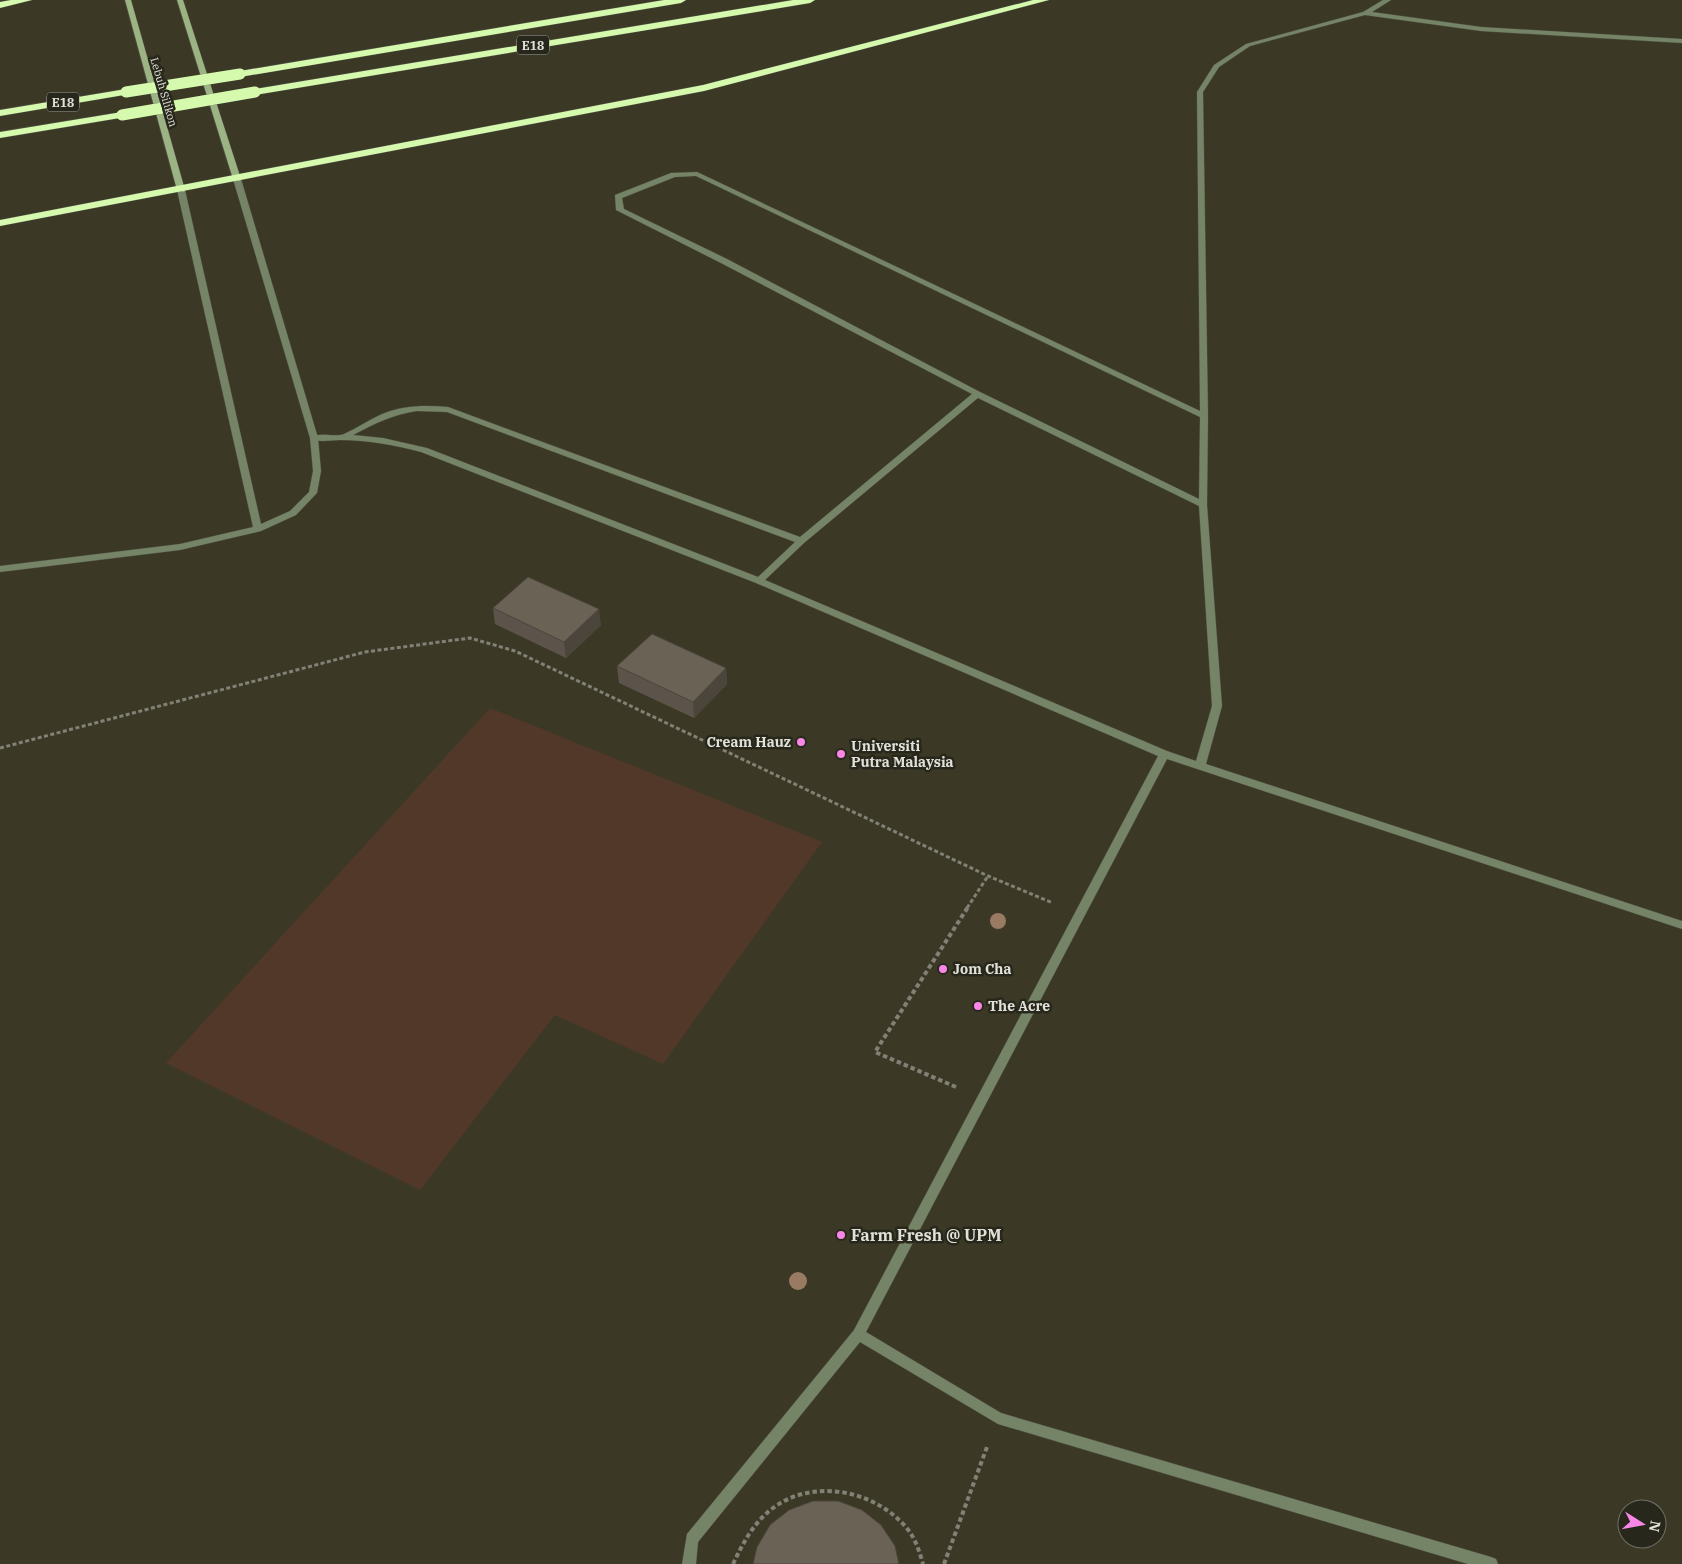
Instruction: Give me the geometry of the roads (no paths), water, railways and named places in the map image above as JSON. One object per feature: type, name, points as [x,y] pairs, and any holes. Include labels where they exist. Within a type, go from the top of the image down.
[{"type":"highway","points":[[0,5],[27,0]]},
{"type":"highway","name":"E18","points":[[0,113],[681,0]]},
{"type":"highway","name":"E18","points":[[0,135],[810,0]]},
{"type":"highway","points":[[0,223],[181,190],[704,88],[1044,0]]},
{"type":"street","name":"Lebuh Silikon","points":[[128,0],[181,190]]},
{"type":"street","points":[[0,569],[180,547],[258,529],[294,514],[313,493],[317,471],[314,438],[237,179],[180,0]]},
{"type":"street","points":[[1200,766],[1217,706],[1203,505],[1204,416],[1200,92],[1216,66],[1248,45],[1365,13],[1388,0]]},
{"type":"street","points":[[1365,13],[1481,29],[1682,41]]},
{"type":"street","points":[[1203,505],[977,394],[724,260],[620,210],[618,197],[674,175],[697,174],[1204,416]]},
{"type":"street","points":[[181,190],[258,529]]},
{"type":"street","points":[[759,581],[801,541],[977,394]]},
{"type":"street","points":[[347,436],[398,410],[423,407],[448,410],[801,541]]},
{"type":"street","points":[[314,438],[347,436],[385,439],[424,450],[759,581],[1164,754],[1682,925]]},
{"type":"street","points":[[689,1564],[692,1539],[858,1334],[1164,754]]},
{"type":"street","points":[[858,1334],[998,1418],[1491,1564]]},
{"type":"place","name":"Cream Hauz","points":[[801,742]]},
{"type":"place","name":"Universiti Putra Malaysia","points":[[841,754]]},
{"type":"place","name":"Jom Cha","points":[[943,969]]},
{"type":"place","name":"The Acre","points":[[978,1006]]},
{"type":"place","name":"Farm Fresh @ UPM","points":[[841,1235]]}]
